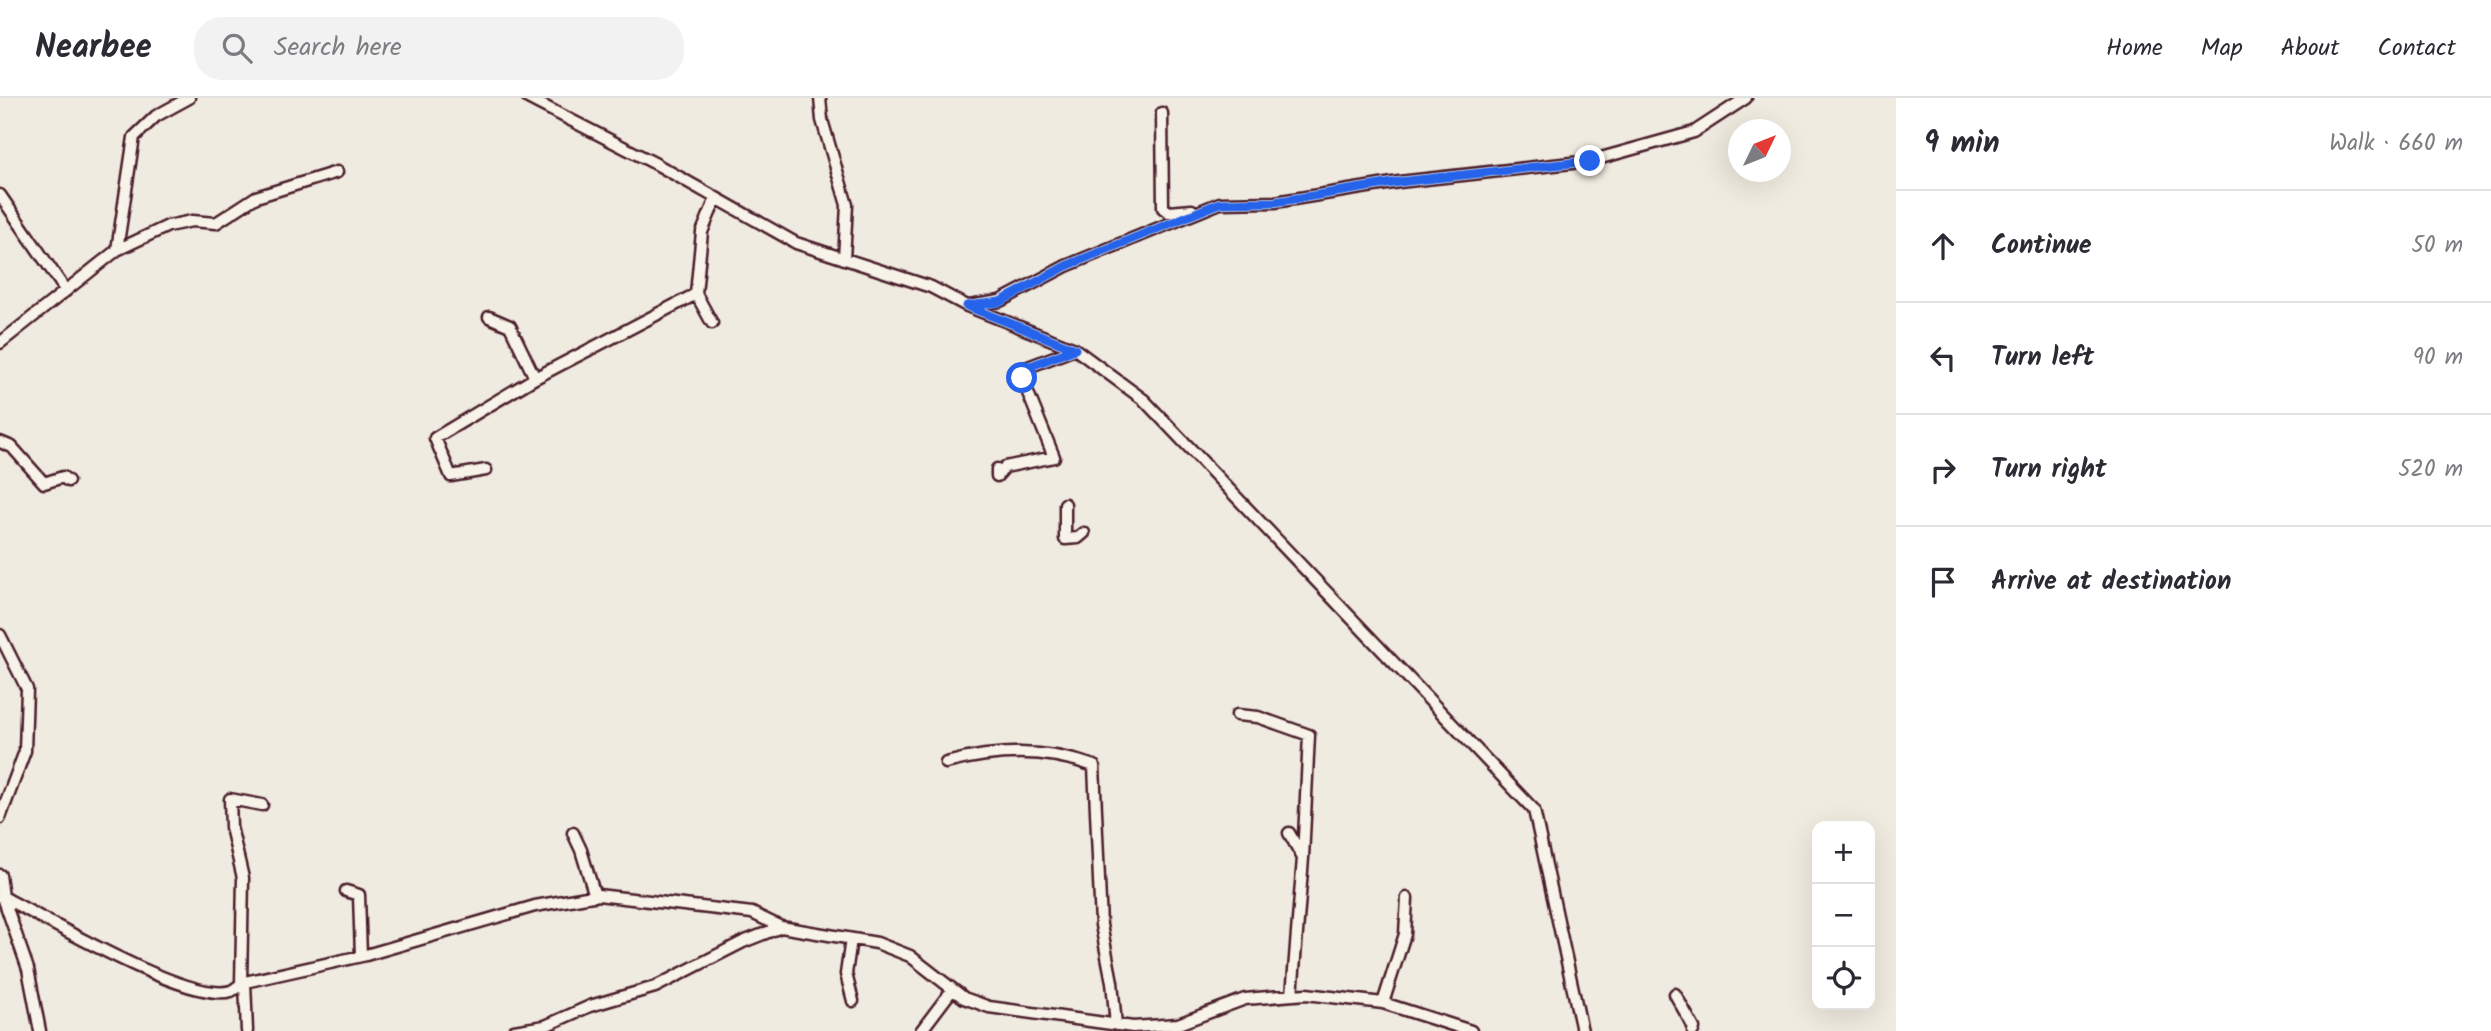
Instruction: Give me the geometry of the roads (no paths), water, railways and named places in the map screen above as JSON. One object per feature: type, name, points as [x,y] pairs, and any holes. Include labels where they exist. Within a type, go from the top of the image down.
[{"type":"street","points":[[117,250],[134,137],[156,116],[189,98]]},
{"type":"street","points":[[528,98],[796,243],[931,287],[967,306],[1075,349],[1144,400],[1534,810],[1582,1031]]},
{"type":"street","points":[[820,98],[822,120],[847,205],[844,259]]},
{"type":"street","points":[[1162,113],[1163,208],[1184,212],[1220,203],[1275,202],[1399,182],[1590,161],[1694,132],[1746,98]]},
{"type":"street","points":[[0,343],[117,250],[168,226],[192,221],[216,223],[256,197],[337,172]]},
{"type":"street","points":[[0,195],[66,291]]},
{"type":"street","points":[[712,323],[696,293],[702,232],[716,198]]},
{"type":"street","points":[[967,306],[1000,302],[1066,266],[1220,203]]},
{"type":"street","points":[[486,470],[451,476],[435,438],[535,378],[696,293]]},
{"type":"street","points":[[489,317],[510,326],[535,378]]},
{"type":"street","points":[[997,469],[997,475],[1006,467],[1054,457],[1022,378],[1023,369],[1075,349]]},
{"type":"street","points":[[0,442],[12,447],[44,483],[63,477],[68,481]]},
{"type":"street","points":[[1065,504],[1065,539],[1078,538],[1084,533]]},
{"type":"street","points":[[0,635],[27,689],[25,751],[0,818]]},
{"type":"street","points":[[1237,715],[1258,717],[1309,735],[1307,831],[1292,995]]},
{"type":"street","points":[[946,763],[978,755],[1030,752],[1070,757],[1094,766],[1101,925],[1112,982],[1116,1025]]},
{"type":"street","points":[[247,1031],[243,983],[243,878],[231,827],[230,799],[262,804]]},
{"type":"street","points":[[573,833],[582,850],[594,895]]},
{"type":"street","points":[[1289,833],[1303,858]]},
{"type":"street","points":[[0,875],[1,897],[28,969],[40,1031]]},
{"type":"street","points":[[346,891],[359,895],[361,956]]},
{"type":"street","points":[[1,897],[116,957],[186,987],[231,991],[243,983],[361,956],[535,906],[594,895],[752,913],[781,927],[877,943],[910,956],[964,998],[989,1007],[1133,1027],[1178,1024],[1244,999],[1292,995],[1383,1003],[1471,1031]]},
{"type":"street","points":[[1383,1003],[1405,934],[1407,898]]},
{"type":"street","points":[[514,1031],[545,1026],[590,1006],[655,987],[743,942],[781,927]]},
{"type":"street","points":[[851,939],[846,974],[853,1001]]},
{"type":"street","points":[[921,1031],[952,990]]},
{"type":"street","points":[[1675,994],[1694,1028],[1693,1031]]}]
